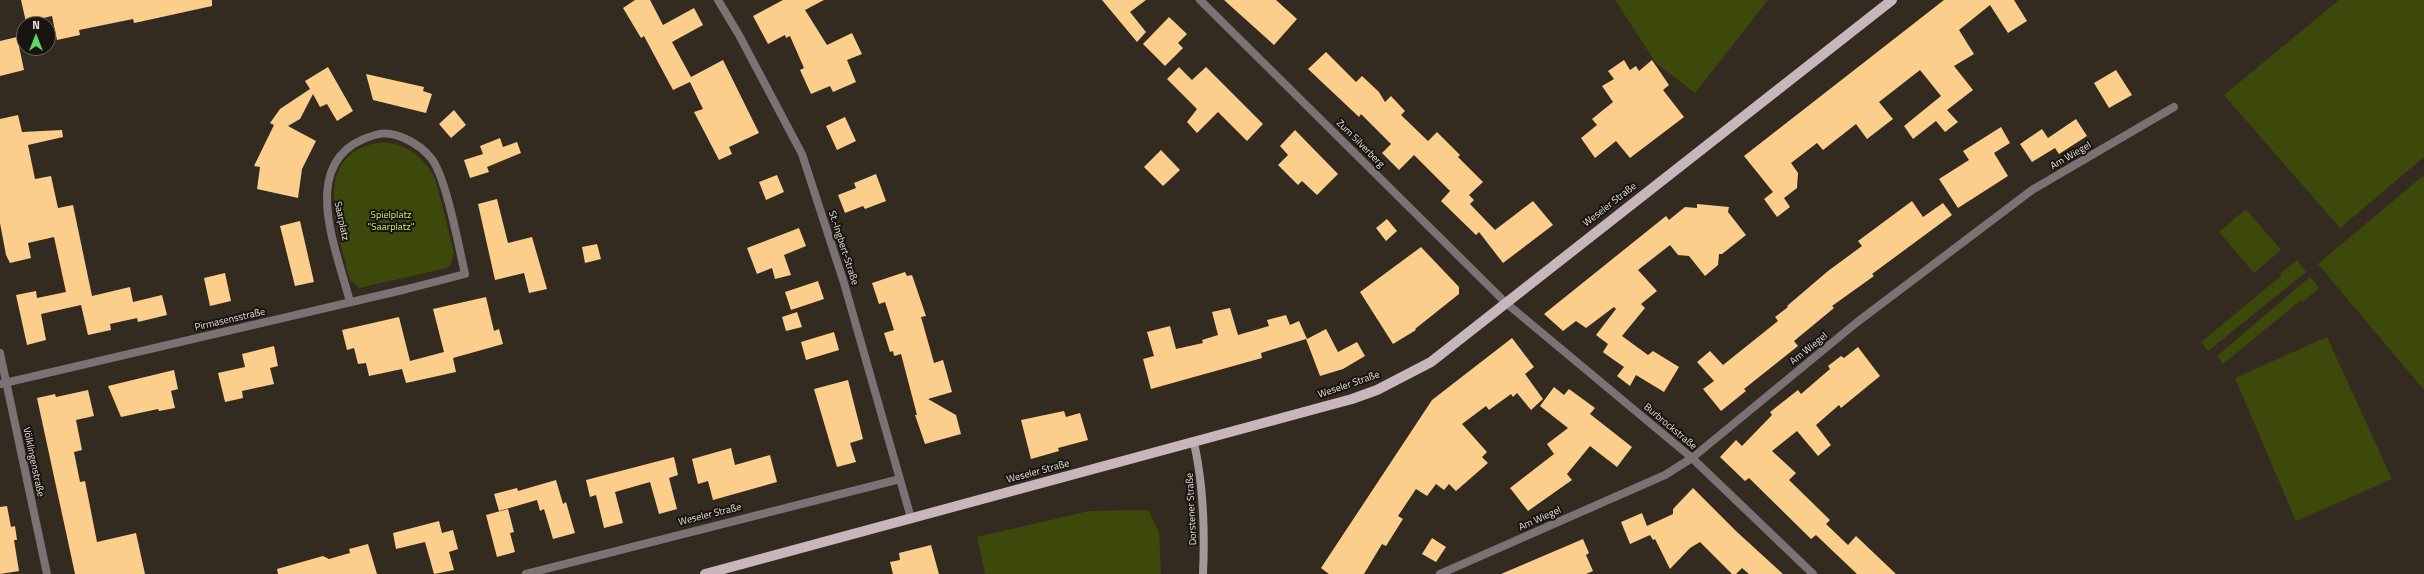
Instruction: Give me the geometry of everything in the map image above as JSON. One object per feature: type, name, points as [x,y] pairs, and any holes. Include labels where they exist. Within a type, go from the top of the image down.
[{"type":"main road","name":"Weseler Straße","points":[[705,574],[1194,443],[1377,390],[1431,362],[1892,0]]},
{"type":"main road","name":"Dorstener Straße","points":[[1194,443],[1202,476],[1205,530],[1203,574]]},
{"type":"street","name":"St.-Ingbert-Straße","points":[[718,0],[739,35],[802,154],[844,283],[911,518]]},
{"type":"street","name":"Zum Silverberg","points":[[1200,0],[1506,303]]},
{"type":"street","name":"Am Wiegel","points":[[1440,574],[1665,475],[1692,458],[1856,324],[2032,190],[2174,107]]},
{"type":"street","name":"Saarplatz","points":[[350,302],[326,206],[326,188],[330,172],[342,154],[362,138],[378,134],[408,140],[432,158],[440,175],[465,274]]},
{"type":"street","name":"Pirmasensstraße","points":[[3,384],[465,274]]},
{"type":"street","name":"Burbrockstraße","points":[[1506,303],[1692,458],[1813,574]]},
{"type":"street","name":"Völklingenstraße","points":[[0,353],[3,384],[47,574]]},
{"type":"street","name":"Weseler Straße","points":[[526,574],[900,479]]},
{"type":"green space","points":[[1615,0],[1768,0],[1695,93],[1656,63]]},
{"type":"green space","points":[[2339,0],[2424,0],[2424,157],[2340,228],[2224,95]]},
{"type":"green space","name":"Spielplatz \"Saarplatz\"","points":[[383,142],[400,146],[414,153],[430,170],[435,178],[454,252],[451,265],[447,268],[359,288],[350,280],[340,239],[334,196],[336,177],[344,161],[359,149]]},
{"type":"green space","points":[[2424,175],[2424,390],[2318,264]]},
{"type":"green space","points":[[2246,209],[2281,250],[2254,273],[2219,232]]},
{"type":"green space","points":[[2297,260],[2306,272],[2208,351],[2201,342],[2281,276],[2280,274]]},
{"type":"green space","points":[[2310,277],[2319,288],[2303,302],[2301,300],[2223,364],[2217,356]]},
{"type":"green space","points":[[2327,337],[2392,479],[2296,521],[2235,378]]},
{"type":"green space","points":[[1148,510],[1159,532],[1161,574],[985,574],[977,537],[1089,511]]},
{"type":"building","points":[[21,0],[212,0],[212,6],[134,23],[133,19],[79,30],[80,35],[57,40],[56,16],[25,16]]},
{"type":"building","points":[[635,0],[650,0],[663,25],[694,8],[703,25],[672,42],[691,77],[723,60],[759,133],[729,147],[732,154],[719,160],[694,112],[703,109],[690,82],[673,90],[644,36],[641,38],[623,8]]},
{"type":"building","points":[[783,0],[824,0],[805,10],[827,45],[852,33],[862,54],[847,60],[856,82],[833,92],[830,86],[811,94],[800,70],[804,68],[790,36],[786,38],[785,35],[768,44],[753,16]]},
{"type":"building","points":[[1102,0],[1146,0],[1130,12],[1146,32],[1137,42]]},
{"type":"building","points":[[1224,0],[1276,0],[1297,19],[1274,45]]},
{"type":"building","points":[[1944,0],[2014,0],[2027,21],[2008,33],[1990,5],[1959,30],[1974,54],[1954,66],[1973,90],[1947,110],[1958,122],[1945,132],[1936,121],[1913,139],[1904,126],[1941,96],[1920,70],[1879,102],[1893,119],[1867,139],[1856,124],[1823,150],[1817,143],[1791,163],[1798,173],[1797,188],[1784,198],[1790,207],[1777,217],[1764,199],[1773,192],[1744,156]]},
{"type":"building","points":[[1169,17],[1187,34],[1178,43],[1183,48],[1165,66],[1143,44]]},
{"type":"building","points":[[16,37],[16,56],[21,56],[24,70],[0,76],[0,41]]},
{"type":"building","points":[[1326,52],[1356,82],[1362,76],[1379,92],[1385,102],[1391,96],[1405,111],[1401,115],[1428,141],[1437,132],[1460,155],[1458,157],[1483,182],[1469,195],[1474,200],[1470,204],[1495,230],[1533,201],[1553,225],[1503,263],[1479,232],[1476,235],[1441,201],[1450,191],[1414,155],[1399,170],[1382,153],[1391,144],[1361,114],[1359,117],[1308,69]]},
{"type":"building","points":[[1624,60],[1630,70],[1636,66],[1639,71],[1652,60],[1669,85],[1663,90],[1684,117],[1630,158],[1616,141],[1595,158],[1581,138],[1597,125],[1592,119],[1613,102],[1602,86],[1614,79],[1608,71]]},
{"type":"building","points":[[328,67],[353,111],[337,121],[327,104],[320,107],[313,94],[300,119],[288,126],[316,141],[302,169],[298,198],[257,189],[260,167],[254,166],[274,125],[270,123],[280,109],[310,89],[305,81]]},
{"type":"building","points":[[1179,67],[1192,80],[1206,67],[1263,124],[1247,141],[1218,112],[1197,133],[1187,122],[1197,109],[1167,79]]},
{"type":"building","points":[[2116,70],[2132,95],[2109,108],[2094,83]]},
{"type":"building","points":[[366,74],[424,87],[423,91],[432,94],[426,113],[373,100]]},
{"type":"building","points":[[454,110],[466,125],[451,138],[439,124]]},
{"type":"building","points":[[18,115],[22,132],[62,130],[63,137],[28,145],[35,179],[51,176],[58,208],[73,205],[92,296],[130,287],[133,302],[162,295],[167,315],[138,322],[137,318],[110,324],[111,330],[88,335],[81,305],[41,314],[46,340],[27,345],[16,295],[36,291],[37,298],[66,292],[54,237],[28,243],[31,258],[10,263],[6,255],[0,223],[0,119]]},
{"type":"building","points":[[845,117],[856,141],[837,150],[826,126]]},
{"type":"building","points":[[2076,119],[2087,136],[2059,154],[2055,148],[2032,162],[2020,144],[2042,129],[2048,138]]},
{"type":"building","points":[[2001,127],[2010,143],[1994,153],[2008,176],[1958,208],[1939,179],[1969,160],[1963,151]]},
{"type":"building","points":[[1295,130],[1338,174],[1317,195],[1302,181],[1298,185],[1278,165],[1288,155],[1280,146]]},
{"type":"building","points":[[500,138],[503,147],[517,142],[521,153],[487,167],[489,172],[470,178],[464,160],[483,154],[480,146]]},
{"type":"building","points":[[1161,150],[1180,170],[1163,186],[1144,167]]},
{"type":"building","points":[[876,174],[886,201],[865,209],[863,206],[845,213],[838,195],[856,188],[854,183]]},
{"type":"building","points":[[777,175],[784,192],[766,200],[759,182]]},
{"type":"building","points":[[497,199],[508,243],[532,237],[547,289],[529,293],[524,273],[495,280],[478,204]]},
{"type":"building","points":[[1912,201],[1923,217],[1943,203],[1952,215],[1872,274],[1874,276],[1832,306],[1834,308],[1794,341],[1798,346],[1744,389],[1746,391],[1721,411],[1703,389],[1714,381],[1697,362],[1710,351],[1723,365],[1778,321],[1775,317],[1788,307],[1787,306],[1828,271],[1862,246],[1858,241]]},
{"type":"building","points":[[1697,204],[1729,207],[1728,212],[1746,235],[1722,254],[1719,254],[1718,265],[1705,276],[1689,256],[1678,255],[1670,245],[1638,270],[1657,291],[1641,304],[1645,308],[1622,336],[1648,355],[1653,351],[1679,367],[1664,392],[1636,375],[1630,386],[1617,376],[1624,367],[1603,352],[1608,344],[1596,335],[1616,309],[1614,307],[1586,328],[1576,321],[1563,331],[1544,314],[1666,216],[1669,220],[1685,207],[1697,208]]},
{"type":"building","points":[[1387,219],[1397,231],[1386,241],[1376,228]]},
{"type":"building","points":[[300,221],[314,282],[295,286],[280,226]]},
{"type":"building","points":[[799,228],[806,246],[784,255],[791,275],[775,279],[772,268],[757,274],[747,248]]},
{"type":"building","points":[[597,244],[601,259],[585,263],[582,247]]},
{"type":"building","points":[[1421,247],[1459,287],[1459,294],[1415,329],[1416,330],[1393,344],[1360,292]]},
{"type":"building","points":[[905,272],[907,276],[912,275],[926,316],[921,317],[934,363],[943,360],[952,392],[928,399],[956,415],[961,434],[925,444],[915,415],[917,415],[901,354],[894,356],[893,351],[890,352],[884,333],[894,330],[885,302],[879,304],[872,283]]},
{"type":"building","points":[[225,273],[231,301],[210,306],[204,278]]},
{"type":"building","points":[[818,281],[824,299],[791,310],[785,292]]},
{"type":"building","points":[[486,297],[494,331],[499,329],[503,344],[453,358],[456,372],[406,383],[402,369],[369,376],[366,363],[358,364],[354,348],[347,350],[342,330],[399,317],[410,361],[444,352],[433,309]]},
{"type":"building","points":[[1230,308],[1238,335],[1269,326],[1267,320],[1286,315],[1290,325],[1299,321],[1307,339],[1326,329],[1338,352],[1357,342],[1365,356],[1343,369],[1320,376],[1306,339],[1261,353],[1262,358],[1151,389],[1143,359],[1154,356],[1147,332],[1170,326],[1176,349],[1203,343],[1202,340],[1218,335],[1212,312]]},
{"type":"building","points":[[797,312],[802,327],[786,331],[782,317]]},
{"type":"building","points":[[834,332],[839,350],[806,360],[801,342]]},
{"type":"building","points":[[1512,338],[1534,367],[1525,374],[1543,399],[1531,410],[1517,393],[1513,397],[1511,394],[1489,410],[1486,406],[1462,424],[1487,452],[1482,457],[1488,463],[1456,491],[1449,484],[1444,490],[1436,484],[1427,496],[1416,489],[1398,516],[1403,519],[1386,546],[1382,544],[1364,574],[1329,574],[1321,568],[1432,400]]},
{"type":"building","points":[[274,346],[278,366],[270,368],[274,384],[242,391],[243,398],[225,402],[218,373],[245,367],[242,354]]},
{"type":"building","points":[[1858,347],[1880,376],[1841,408],[1839,405],[1816,425],[1831,445],[1818,456],[1797,431],[1772,451],[1796,473],[1789,480],[1830,520],[1826,524],[1848,545],[1856,536],[1896,574],[1857,574],[1816,535],[1811,539],[1749,478],[1745,481],[1720,457],[1736,440],[1742,446],[1772,415],[1770,412],[1798,390],[1801,394],[1830,369],[1828,366],[1841,356],[1844,358]]},
{"type":"building","points":[[174,370],[178,389],[171,391],[175,408],[159,411],[158,409],[121,417],[108,386]]},
{"type":"building","points":[[848,380],[863,439],[850,443],[856,462],[837,467],[814,389]]},
{"type":"building","points":[[1554,387],[1564,395],[1569,389],[1595,408],[1590,414],[1632,447],[1617,467],[1590,446],[1567,474],[1572,480],[1528,511],[1510,488],[1554,454],[1547,444],[1568,428],[1540,406]]},
{"type":"building","points":[[88,390],[94,416],[76,420],[82,450],[74,452],[80,482],[85,481],[97,542],[136,533],[145,574],[75,574],[37,398],[55,394],[56,397]]},
{"type":"building","points":[[1064,411],[1066,417],[1080,413],[1088,440],[1058,448],[1059,451],[1031,459],[1021,420]]},
{"type":"building","points":[[731,448],[735,465],[770,455],[777,482],[713,500],[708,481],[698,484],[692,459]]},
{"type":"building","points":[[674,457],[678,475],[669,478],[677,509],[659,514],[650,482],[615,492],[623,523],[604,528],[596,495],[590,497],[586,480]]},
{"type":"building","points":[[556,480],[563,504],[566,502],[575,533],[553,539],[544,509],[540,511],[537,500],[499,511],[494,494],[517,488],[518,491]]},
{"type":"building","points":[[1693,488],[1737,532],[1783,574],[1749,574],[1742,568],[1736,574],[1732,574],[1700,542],[1690,548],[1670,569],[1655,539],[1653,540],[1650,535],[1630,544],[1621,522],[1642,513],[1647,526],[1673,514],[1673,509]]},
{"type":"building","points":[[7,506],[11,527],[15,526],[17,540],[14,540],[19,571],[0,574],[0,507]]},
{"type":"building","points":[[508,509],[514,532],[510,533],[515,552],[497,557],[486,515]]},
{"type":"building","points":[[439,521],[442,533],[453,530],[458,549],[449,552],[454,570],[434,574],[425,542],[396,549],[393,533]]},
{"type":"building","points":[[1432,538],[1446,547],[1436,562],[1422,554]]},
{"type":"building","points":[[1583,539],[1589,553],[1586,555],[1593,571],[1586,574],[1501,574]]},
{"type":"building","points":[[368,544],[377,574],[278,574],[277,569],[323,556],[329,559],[350,553],[349,549]]},
{"type":"building","points":[[931,545],[939,574],[893,574],[890,562],[900,560],[899,553]]}]
